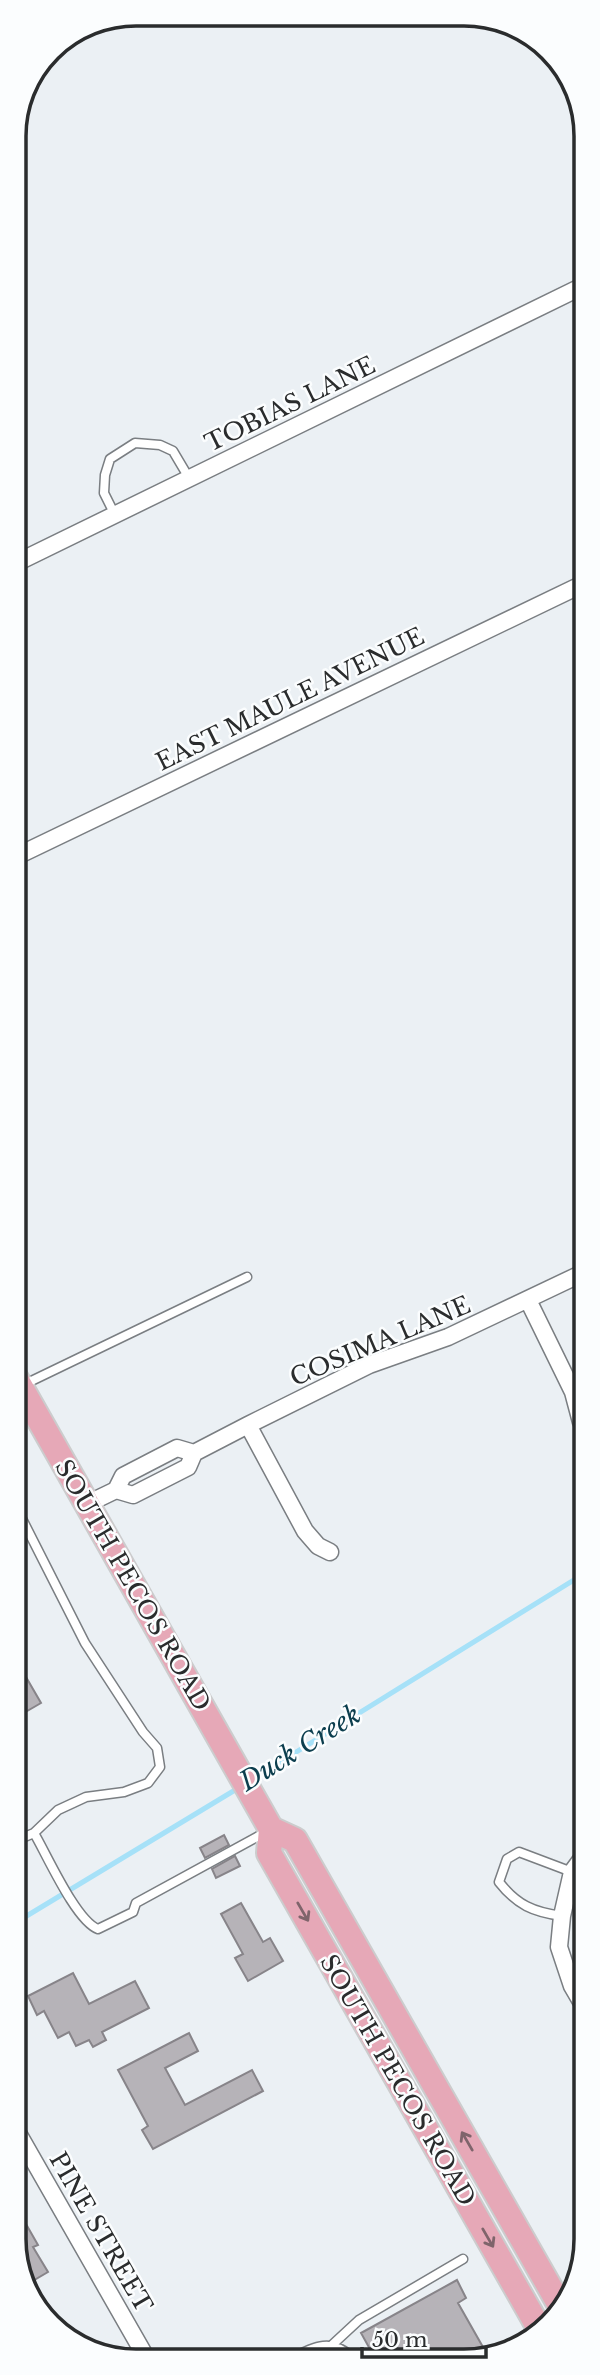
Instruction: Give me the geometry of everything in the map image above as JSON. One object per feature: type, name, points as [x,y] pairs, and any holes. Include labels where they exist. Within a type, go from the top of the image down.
[{"type":"main road","name":"SOUTH PECOS ROAD","points":[[26,1416],[88,1504],[232,1760],[273,1825],[269,1853],[536,2322]]},
{"type":"main road","points":[[273,1825],[295,1840],[307,1860],[556,2298]]},
{"type":"street","name":"TOBIAS LANE","points":[[26,558],[574,290]]},
{"type":"street","name":"EAST MAULE AVENUE","points":[[26,852],[574,588]]},
{"type":"street","name":"COSIMA LANE","points":[[116,1490],[133,1495],[188,1467],[194,1453],[369,1365],[448,1337],[574,1277]]},
{"type":"street","points":[[528,1300],[574,1396]]},
{"type":"street","points":[[248,1425],[305,1531],[318,1546],[330,1552]]},
{"type":"street","name":"COSIMA LANE","points":[[88,1504],[116,1490],[123,1476],[177,1448],[194,1453]]},
{"type":"street","points":[[574,1869],[562,1916],[559,1947],[574,1989]]},
{"type":"street","name":"PINE STREET","points":[[26,2151],[141,2349]]},
{"type":"lane","points":[[115,514],[104,493],[104,475],[110,459],[135,443],[160,445],[173,451],[189,478]]},
{"type":"lane","points":[[26,1378],[247,1277]]},
{"type":"lane","points":[[156,1459],[166,1478]]},
{"type":"lane","points":[[26,1527],[85,1643],[143,1732],[157,1748],[160,1767],[148,1783],[124,1792],[86,1797],[58,1810],[34,1833],[26,1836]]},
{"type":"lane","points":[[34,1833],[76,1907],[91,1927],[99,1929],[133,1912],[136,1903],[273,1825]]},
{"type":"lane","points":[[562,1916],[542,1913],[528,1907],[512,1898],[499,1882],[507,1859],[519,1852],[572,1872]]},
{"type":"lane","points":[[311,2349],[332,2344],[359,2320],[463,2259]]},
{"type":"lane","points":[[332,2344],[341,2349]]},
{"type":"building","points":[[26,1677],[41,1703],[26,1712]]},
{"type":"building","points":[[224,1835],[229,1845],[205,1858],[200,1848]]},
{"type":"building","points":[[235,1856],[240,1866],[216,1878],[212,1869]]},
{"type":"building","points":[[241,1903],[263,1942],[270,1938],[283,1961],[248,1981],[235,1958],[243,1954],[221,1914]]},
{"type":"building","points":[[73,1973],[89,2004],[135,1981],[149,2008],[102,2032],[106,2040],[93,2047],[89,2040],[76,2046],[69,2032],[58,2038],[44,2011],[37,2015],[28,1996]]},
{"type":"building","points":[[189,2033],[198,2051],[165,2068],[185,2105],[252,2070],[263,2091],[153,2149],[142,2130],[148,2126],[118,2070]]},
{"type":"building","points":[[26,2224],[38,2245],[33,2247],[48,2272],[34,2280],[27,2254]]},
{"type":"building","points":[[457,2280],[466,2298],[458,2303],[483,2347],[370,2349],[361,2333]]},
{"type":"waterway","name":"Duck Creek","points":[[251,1780],[574,1580]]},
{"type":"waterway","name":"Duck Creek","points":[[26,1916],[240,1787]]}]
